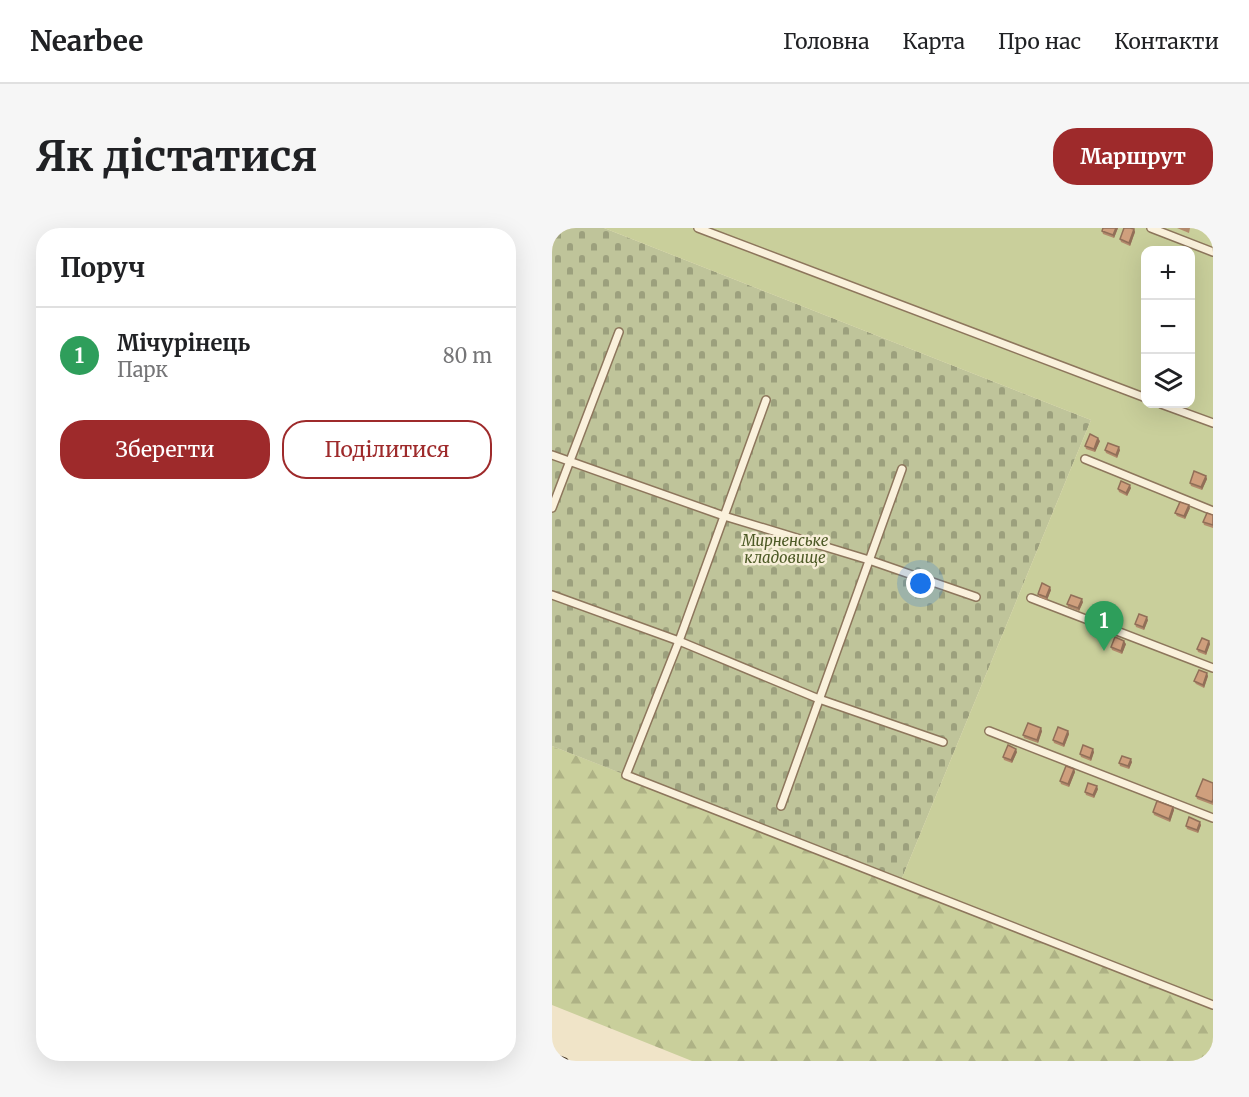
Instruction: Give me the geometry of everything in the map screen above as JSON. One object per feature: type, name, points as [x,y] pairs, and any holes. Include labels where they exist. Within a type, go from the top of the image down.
[{"type":"lane","points":[[698,228],[1141,396]]},
{"type":"lane","points":[[1151,228],[1213,252]]},
{"type":"lane","points":[[552,508],[619,332]]},
{"type":"lane","points":[[766,400],[679,641],[626,775],[1213,1005]]},
{"type":"lane","points":[[1172,408],[1213,423]]},
{"type":"lane","points":[[552,455],[724,516],[869,560],[976,597]]},
{"type":"lane","points":[[1085,459],[1213,511]]},
{"type":"lane","points":[[781,806],[902,469]]},
{"type":"lane","points":[[552,595],[679,641],[819,699],[943,742]]},
{"type":"lane","points":[[1031,598],[1213,668]]},
{"type":"lane","points":[[989,731],[1213,818]]},
{"type":"green space","name":"Мирненське кладовище","points":[[552,228],[604,228],[1091,420],[900,883],[552,746]]},
{"type":"green space","points":[[604,228],[1213,228],[1213,1005],[900,883],[1091,420]]},
{"type":"green space","points":[[552,746],[1213,1005],[1213,1061],[692,1061],[552,1005]]},
{"type":"building","points":[[1103,228],[1116,228],[1113,235],[1102,231]]},
{"type":"building","points":[[1124,228],[1134,229],[1129,243],[1120,239]]},
{"type":"building","points":[[1090,434],[1098,438],[1094,449],[1085,446]]},
{"type":"building","points":[[1108,443],[1119,447],[1116,455],[1105,450]]},
{"type":"building","points":[[1194,471],[1206,476],[1201,487],[1190,483]]},
{"type":"building","points":[[1121,481],[1130,485],[1126,493],[1118,489]]},
{"type":"building","points":[[1180,502],[1189,505],[1184,516],[1175,513]]},
{"type":"building","points":[[1207,513],[1213,515],[1213,525],[1203,522]]},
{"type":"building","points":[[1042,583],[1050,587],[1046,597],[1038,594]]},
{"type":"building","points":[[1071,595],[1082,599],[1078,608],[1067,604]]},
{"type":"building","points":[[1139,614],[1147,617],[1143,627],[1135,624]]},
{"type":"building","points":[[1115,637],[1124,641],[1121,651],[1111,647]]},
{"type":"building","points":[[1202,638],[1209,641],[1205,652],[1197,649]]},
{"type":"building","points":[[1199,670],[1207,673],[1203,685],[1194,681]]},
{"type":"building","points":[[1028,723],[1041,728],[1037,740],[1023,735]]},
{"type":"building","points":[[1058,727],[1068,731],[1063,744],[1053,740]]},
{"type":"building","points":[[1008,745],[1016,749],[1011,760],[1003,757]]},
{"type":"building","points":[[1083,745],[1093,749],[1090,758],[1080,754]]},
{"type":"building","points":[[1122,756],[1131,759],[1128,766],[1119,763]]},
{"type":"building","points":[[1066,766],[1074,769],[1068,784],[1060,781]]},
{"type":"building","points":[[1203,779],[1213,783],[1212,802],[1196,796]]},
{"type":"building","points":[[1088,783],[1097,786],[1093,795],[1085,792]]},
{"type":"building","points":[[1157,801],[1173,807],[1169,819],[1153,812]]},
{"type":"building","points":[[1189,817],[1200,822],[1197,830],[1186,826]]},
{"type":"railway","points":[[552,1056],[565,1061]]},
{"type":"place","name":"Мічурінець","points":[[1104,651]]}]
